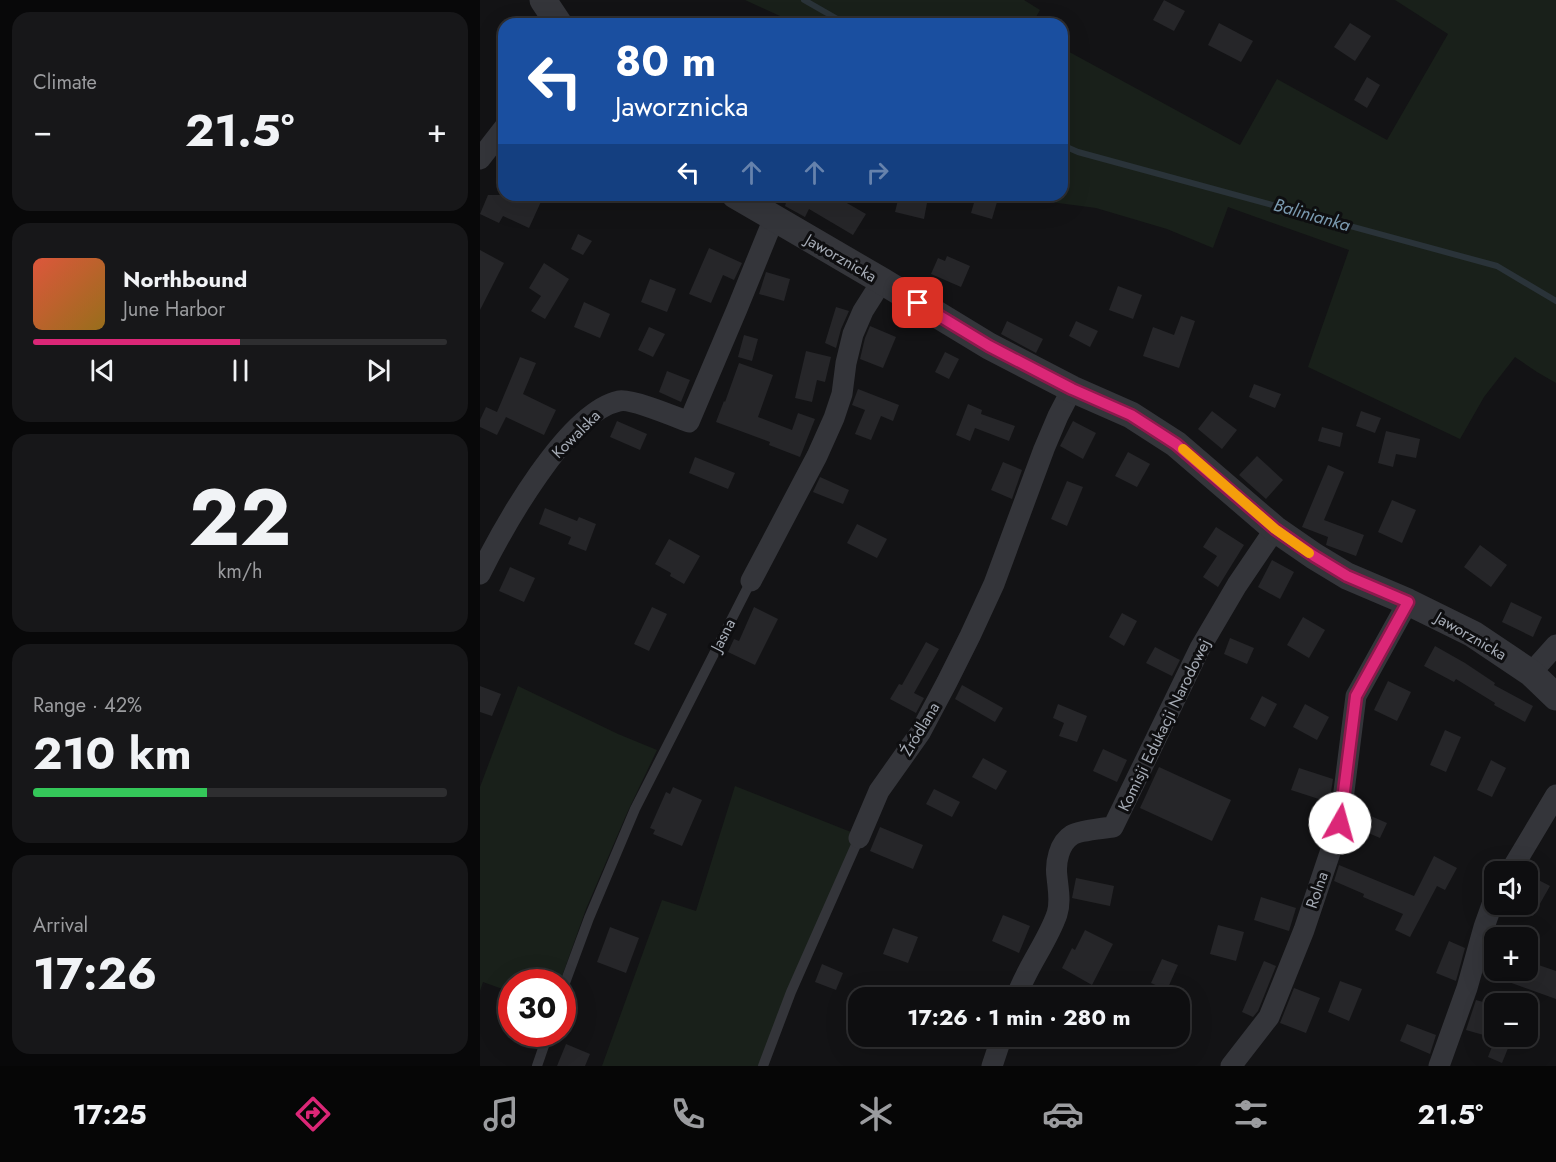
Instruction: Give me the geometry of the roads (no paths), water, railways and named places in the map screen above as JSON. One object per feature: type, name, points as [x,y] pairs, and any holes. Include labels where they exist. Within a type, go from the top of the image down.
[{"type":"street","points":[[543,0],[555,18]]},
{"type":"street","points":[[480,159],[498,136]]},
{"type":"street","name":"Jaworznicka","points":[[745,201],[989,346],[1072,389],[1131,415],[1176,444],[1275,529],[1314,556],[1347,576],[1408,602],[1473,634],[1531,673],[1556,697]]},
{"type":"street","name":"Kowalska","points":[[480,574],[497,540],[540,472],[570,436],[598,410],[621,400],[643,405],[689,422],[774,218]]},
{"type":"street","name":"Jasna","points":[[751,581],[817,456],[834,418],[842,394],[853,334],[863,311],[882,281]]},
{"type":"street","name":"Źródlana","points":[[859,838],[879,791],[920,733],[970,636],[994,584],[1044,449],[1072,389]]},
{"type":"street","name":"Komisji Edukacji Narodowej","points":[[1019,987],[1051,928],[1058,910],[1055,866],[1061,847],[1072,834],[1113,827],[1200,648],[1237,585],[1275,529]]},
{"type":"street","name":"Rolna","points":[[1231,1066],[1269,1017],[1304,930],[1340,823],[1356,696],[1408,602]]},
{"type":"street","points":[[1531,673],[1556,645]]},
{"type":"street","points":[[1517,861],[1556,795]]},
{"type":"street","points":[[1439,1066],[1467,988],[1488,915]]},
{"type":"street","points":[[992,1066],[998,1047]]},
{"type":"lane","name":"Jasna","points":[[570,969],[634,809],[751,581]]},
{"type":"lane","name":"Źródlana","points":[[763,1066],[791,992],[859,838]]},
{"type":"lane","points":[[537,1066],[544,1047]]},
{"type":"waterway","name":"Balinianka","points":[[804,0],[836,18]]},
{"type":"waterway","name":"Balinianka","points":[[1068,148],[1497,266],[1556,301]]}]
